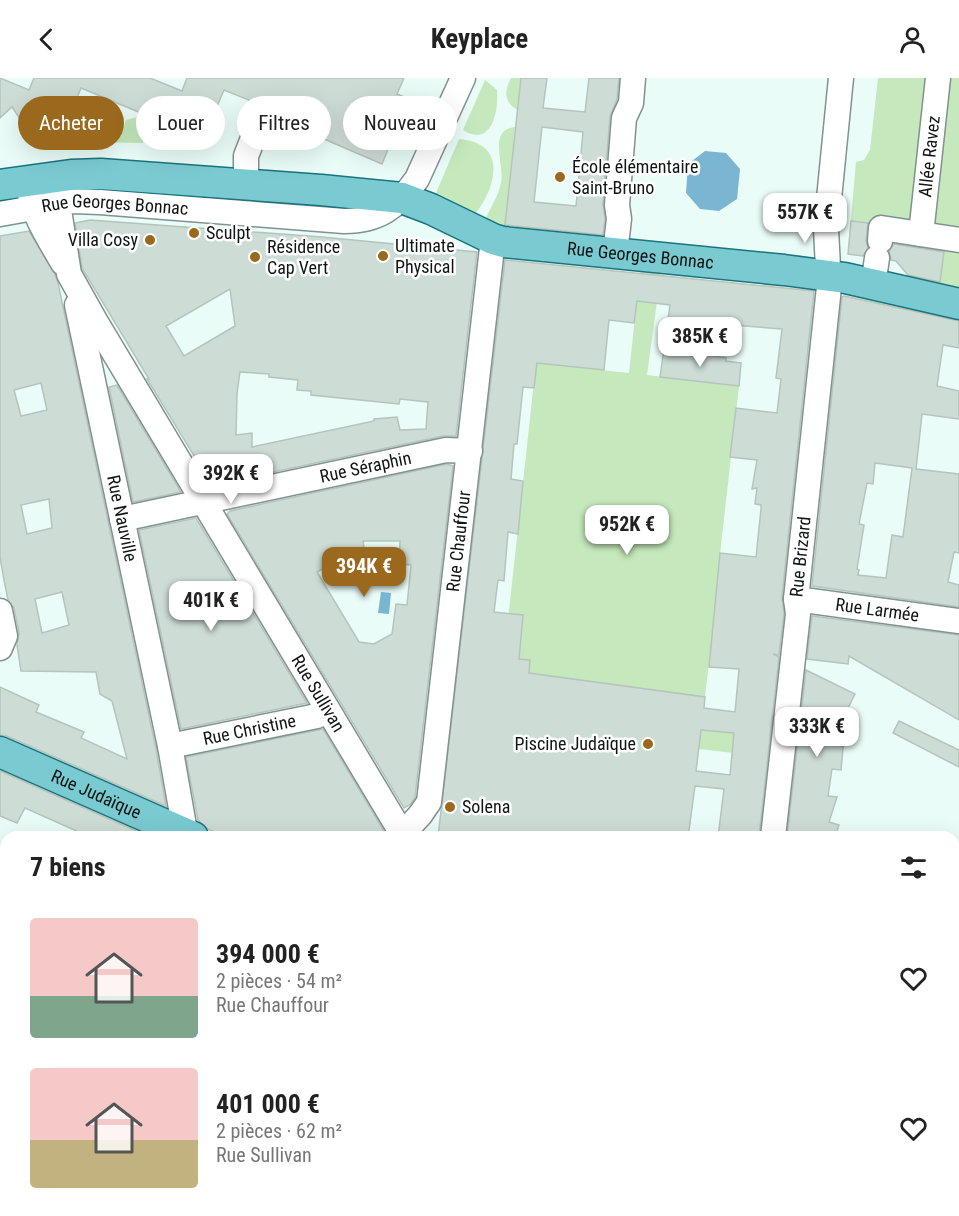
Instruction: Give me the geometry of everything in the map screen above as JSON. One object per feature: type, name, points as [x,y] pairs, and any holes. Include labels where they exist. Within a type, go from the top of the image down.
[{"type":"main road","name":"Rue Georges Bonnac","points":[[34,191],[101,174],[402,198],[431,209],[493,239],[784,270],[829,277],[878,253],[959,304]]},
{"type":"main road","name":"Rue Judaïque","points":[[0,752],[177,831]]},
{"type":"street","points":[[402,198],[424,166],[463,78]]},
{"type":"street","points":[[615,253],[619,219],[616,205],[624,118],[631,103],[633,78]]},
{"type":"street","name":"Rue Brizard","points":[[774,831],[798,614],[796,599],[829,287],[826,249],[827,210],[841,78]]},
{"type":"street","name":"Allée Ravez","points":[[921,234],[938,78]]},
{"type":"street","points":[[246,185],[246,156],[248,150]]},
{"type":"street","name":"Rue Georges Bonnac","points":[[0,214],[34,191],[100,202],[344,221],[362,221],[377,216],[402,198]]},
{"type":"street","name":"Rue Sullivan","points":[[34,191],[69,274],[399,831]]},
{"type":"street","points":[[878,253],[921,234],[959,240]]},
{"type":"street","name":"Rue Chauffour","points":[[406,831],[429,802],[493,239]]},
{"type":"street","name":"Rue Nauville","points":[[69,274],[93,378],[187,831]]},
{"type":"street","points":[[93,378],[126,372]]},
{"type":"street","name":"Rue Séraphin","points":[[122,519],[446,450],[470,451]]},
{"type":"street","name":"Rue Larmée","points":[[796,599],[959,621]]},
{"type":"street","points":[[0,611],[5,636],[0,648]]},
{"type":"street","name":"Rue Christine","points":[[170,746],[317,716],[327,710]]},
{"type":"green space","points":[[511,78],[521,78],[517,110],[506,96]]},
{"type":"green space","points":[[878,78],[959,78],[959,289],[912,279],[898,261],[848,254],[856,162],[864,160],[870,150]]},
{"type":"green space","points":[[485,80],[497,90],[495,117],[487,131],[473,134],[463,130]]},
{"type":"green space","points":[[136,117],[136,143],[124,143],[126,120]]},
{"type":"green space","points":[[515,127],[505,228],[486,218],[501,183],[499,141],[507,129]]},
{"type":"green space","points":[[459,139],[474,142],[485,148],[491,157],[493,178],[476,213],[436,193],[454,150],[457,150]]},
{"type":"green space","points":[[640,270],[661,272],[647,375],[739,386],[719,563],[754,604],[785,608],[784,617],[761,614],[711,646],[701,729],[771,738],[769,757],[699,749],[690,831],[499,831],[443,798],[458,661],[503,666],[536,363],[629,373]]},
{"type":"water","points":[[705,151],[726,153],[740,169],[737,199],[719,211],[700,209],[686,193],[688,164]]},
{"type":"water","points":[[381,592],[391,593],[389,614],[378,613]]},
{"type":"building","points":[[0,78],[29,90],[34,78],[150,78],[182,91],[187,78],[404,78],[397,94],[402,96],[343,96],[343,147],[331,142],[331,96],[239,96],[224,90],[221,96],[136,96],[136,111],[124,106],[124,96],[100,96],[81,88],[78,96],[18,96],[18,116],[12,107],[0,118]]},
{"type":"building","name":"École élémentaire Saint-Bruno","points":[[521,78],[547,78],[543,108],[585,112],[589,78],[619,78],[617,99],[610,117],[603,204],[605,219],[603,235],[505,225]],"holes":[[[542,127],[583,132],[576,206],[534,202]]]},
{"type":"building","points":[[350,150],[388,150],[382,164]]},
{"type":"building","points":[[90,220],[322,237],[477,252],[456,436],[443,436],[212,485],[82,268],[75,223]],"holes":[[[230,289],[235,326],[184,356],[166,326]],[[240,372],[269,374],[269,377],[298,380],[297,390],[311,391],[311,395],[399,404],[400,399],[428,402],[426,429],[400,430],[397,417],[374,419],[374,421],[252,447],[252,433],[236,435]]]},
{"type":"building","points":[[851,221],[868,223],[866,240],[868,248],[863,256],[848,254]]},
{"type":"building","points":[[29,231],[58,283],[166,806],[7,736],[0,735],[0,687],[39,705],[36,712],[84,732],[81,738],[127,759],[112,701],[100,694],[96,672],[21,671],[17,645],[19,633],[14,608],[8,600],[0,557],[0,236]],"holes":[[[41,383],[47,410],[21,416],[14,390]],[[49,499],[52,528],[27,534],[21,505]],[[62,592],[69,625],[42,633],[35,599]]]},
{"type":"building","points":[[894,244],[944,252],[940,282],[908,275],[896,261],[891,260],[889,251]]},
{"type":"building","points":[[505,260],[814,291],[782,597],[784,614],[779,655],[773,654],[779,657],[760,831],[719,831],[724,789],[695,786],[689,831],[439,831]],"holes":[[[637,301],[670,305],[668,320],[782,329],[776,378],[781,379],[777,413],[736,408],[730,457],[757,460],[752,489],[757,488],[755,504],[761,505],[756,557],[720,553],[709,667],[739,669],[735,712],[704,708],[705,697],[529,673],[530,660],[519,659],[523,615],[494,612],[498,580],[504,581],[508,532],[518,534],[523,481],[511,479],[523,387],[534,388],[537,363],[604,370],[609,320],[634,323]],[[701,730],[734,733],[730,775],[696,771]]]},
{"type":"building","points":[[842,297],[959,321],[959,348],[943,345],[937,386],[959,391],[959,419],[922,414],[916,469],[959,474],[959,553],[954,552],[948,582],[959,585],[959,607],[812,586]],"holes":[[[875,463],[912,468],[903,537],[892,535],[886,578],[858,575],[864,525],[859,524],[867,483],[873,484]]]},
{"type":"building","points":[[664,349],[726,358],[726,361],[741,363],[739,386],[660,377]]},
{"type":"building","points":[[117,385],[181,492],[133,502],[109,387]]},
{"type":"building","points":[[447,464],[453,466],[415,797],[411,804],[404,808],[227,514],[230,511]],"holes":[[[363,541],[400,541],[399,564],[411,565],[407,605],[396,604],[392,634],[374,644],[359,642],[317,572],[364,547]]]},
{"type":"building","points":[[196,518],[307,703],[181,729],[139,530]]},
{"type":"building","points":[[812,616],[959,635],[959,720],[849,656],[848,664],[807,659]]},
{"type":"building","points":[[806,670],[855,694],[834,736],[844,738],[841,770],[832,769],[828,796],[837,797],[829,822],[839,825],[837,831],[788,831]]},
{"type":"building","points":[[899,721],[959,750],[959,767],[893,733]]},
{"type":"building","points":[[323,729],[384,831],[212,831],[198,820],[186,757]]},
{"type":"building","points":[[0,771],[136,831],[77,831],[25,808],[17,823],[0,816]]},
{"type":"place","name":"École élémentaire Saint-Bruno","points":[[560,177]]},
{"type":"place","name":"Sculpt","points":[[194,233]]},
{"type":"place","name":"Villa Cosy","points":[[150,240]]},
{"type":"place","name":"Ultimate Physical","points":[[383,256]]},
{"type":"place","name":"Résidence Cap Vert","points":[[255,257]]},
{"type":"place","name":"Piscine Judaïque","points":[[648,744]]},
{"type":"place","name":"Solena","points":[[450,807]]}]
